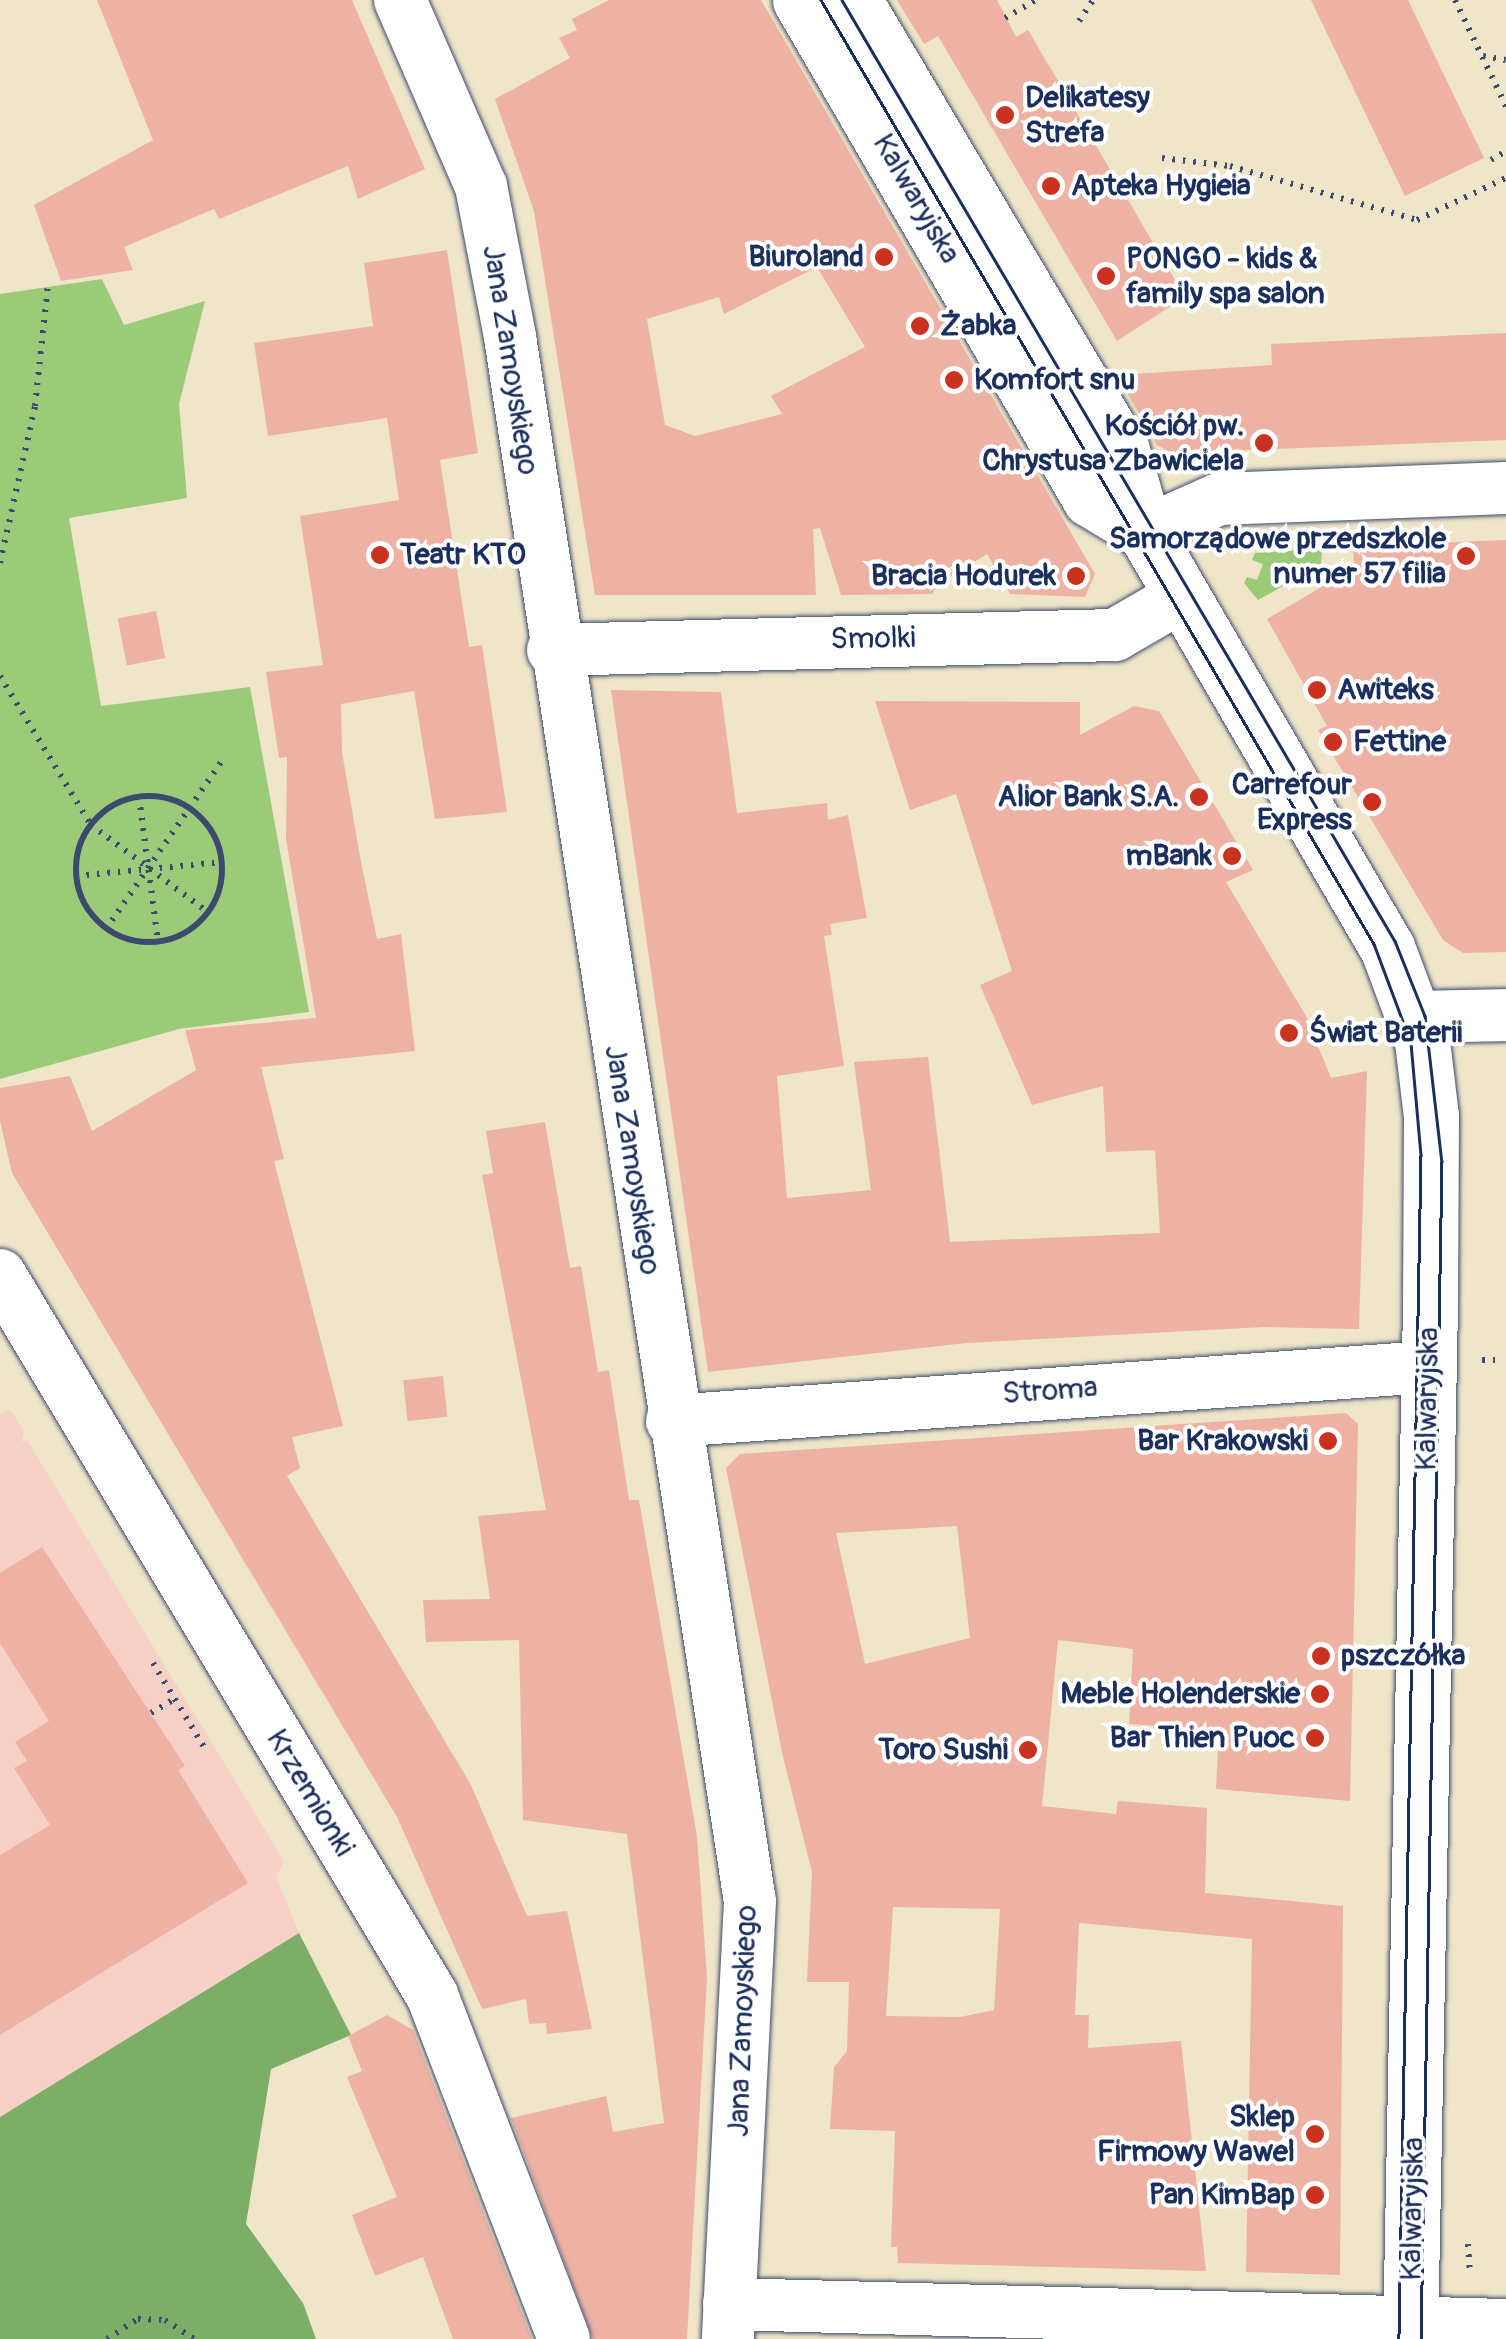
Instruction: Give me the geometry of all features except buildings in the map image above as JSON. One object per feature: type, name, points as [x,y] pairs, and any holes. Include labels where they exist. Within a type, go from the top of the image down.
[{"type":"street","name":"Jana Zamoyskiego","points":[[400,0],[481,186],[510,337],[553,650],[750,1901],[728,2322]]},
{"type":"street","name":"Kalwaryjska","points":[[800,0],[1090,500],[1145,532]]},
{"type":"street","name":"Kalwaryjska","points":[[854,0],[1122,451],[1145,532],[1387,946],[1414,1017],[1431,1116],[1410,2332]]},
{"type":"street","points":[[1145,532],[1219,499],[1506,488]]},
{"type":"street","name":"Smolki","points":[[553,650],[1115,635],[1182,596]]},
{"type":"street","points":[[1414,1017],[1506,1015]]},
{"type":"street","name":"Krzemionki","points":[[0,1275],[432,1995],[564,2339]]},
{"type":"street","name":"Stroma","points":[[672,1421],[1428,1367]]},
{"type":"street","points":[[728,2322],[1410,2332],[1506,2325]]},
{"type":"path","points":[[1079,21],[1093,0]]},
{"type":"path","points":[[1455,0],[1506,106]]},
{"type":"path","points":[[1005,18],[1030,4]]},
{"type":"path","points":[[1482,55],[1506,60]]},
{"type":"path","points":[[1491,160],[1506,151]]},
{"type":"path","points":[[1162,158],[1230,166],[1417,220],[1506,178]]},
{"type":"path","points":[[0,563],[35,406],[48,284]]},
{"type":"path","points":[[0,676],[90,825],[209,912]]},
{"type":"path","points":[[106,929],[224,758]]},
{"type":"path","points":[[139,797],[158,942]]},
{"type":"path","points":[[139,797],[189,808],[211,831],[222,862],[209,912],[194,927],[158,942],[106,929],[80,896],[76,876],[90,825],[120,802],[139,797]]},
{"type":"path","points":[[76,876],[222,862]]},
{"type":"path","points":[[1482,1360],[1501,1360]]},
{"type":"path","points":[[153,1664],[204,1747]]},
{"type":"path","points":[[152,1713],[174,1700]]},
{"type":"path","points":[[107,2339],[138,2319],[165,2320],[194,2339]]},
{"type":"shaded area","points":[[10,1409],[24,1432],[22,1442],[27,1440],[284,1861],[276,1877],[299,1933],[0,2117],[0,1413]]},
{"type":"green space","points":[[102,279],[124,325],[205,301],[179,404],[187,498],[69,518],[101,706],[250,687],[309,1012],[179,1029],[0,1079],[0,294]]},
{"type":"green space","points":[[1322,549],[1321,565],[1258,600],[1244,583],[1247,577],[1257,580],[1263,564],[1252,560],[1255,553]]},
{"type":"green space","points":[[299,1933],[351,2035],[271,2069],[246,2224],[303,2303],[316,2339],[0,2339],[0,2117]]},
{"type":"tram line","points":[[821,0],[1374,944],[1411,1043],[1421,1156],[1399,2339]]},
{"type":"tram line","points":[[842,0],[1395,941],[1425,1016],[1442,1162],[1421,2339]]},
{"type":"place","name":"Delikatesy Strefa","points":[[1005,115]]},
{"type":"place","name":"Apteka Hygieia","points":[[1051,186]]},
{"type":"place","name":"Biuroland","points":[[884,257]]},
{"type":"place","name":"PONGO - kids & family spa salon","points":[[1106,276]]},
{"type":"place","name":"Żabka","points":[[920,326]]},
{"type":"place","name":"Komfort snu","points":[[954,380]]},
{"type":"place","name":"Kościół pw. Chrystusa Zbawiciela","points":[[1264,443]]},
{"type":"place","name":"Teatr KTO","points":[[380,555]]},
{"type":"place","name":"Samorządowe przedszkole numer 57 filia","points":[[1466,556]]},
{"type":"place","name":"Bracia Hodurek","points":[[1076,576]]},
{"type":"place","name":"Awiteks","points":[[1317,690]]},
{"type":"place","name":"Fettine","points":[[1333,742]]},
{"type":"place","name":"Alior Bank S.A.","points":[[1199,797]]},
{"type":"place","name":"Carrefour Express","points":[[1372,802]]},
{"type":"place","name":"mBank","points":[[1232,856]]},
{"type":"place","name":"Świat Baterii","points":[[1289,1033]]},
{"type":"place","name":"Bar Krakowski","points":[[1328,1441]]},
{"type":"place","name":"pszczółka","points":[[1321,1656]]},
{"type":"place","name":"Meble Holenderskie","points":[[1320,1694]]},
{"type":"place","name":"Bar Thien Puoc","points":[[1315,1738]]},
{"type":"place","name":"Toro Sushi","points":[[1028,1750]]},
{"type":"place","name":"Sklep Firmowy Wawel","points":[[1315,2134]]},
{"type":"place","name":"Pan KimBap","points":[[1315,2195]]}]
